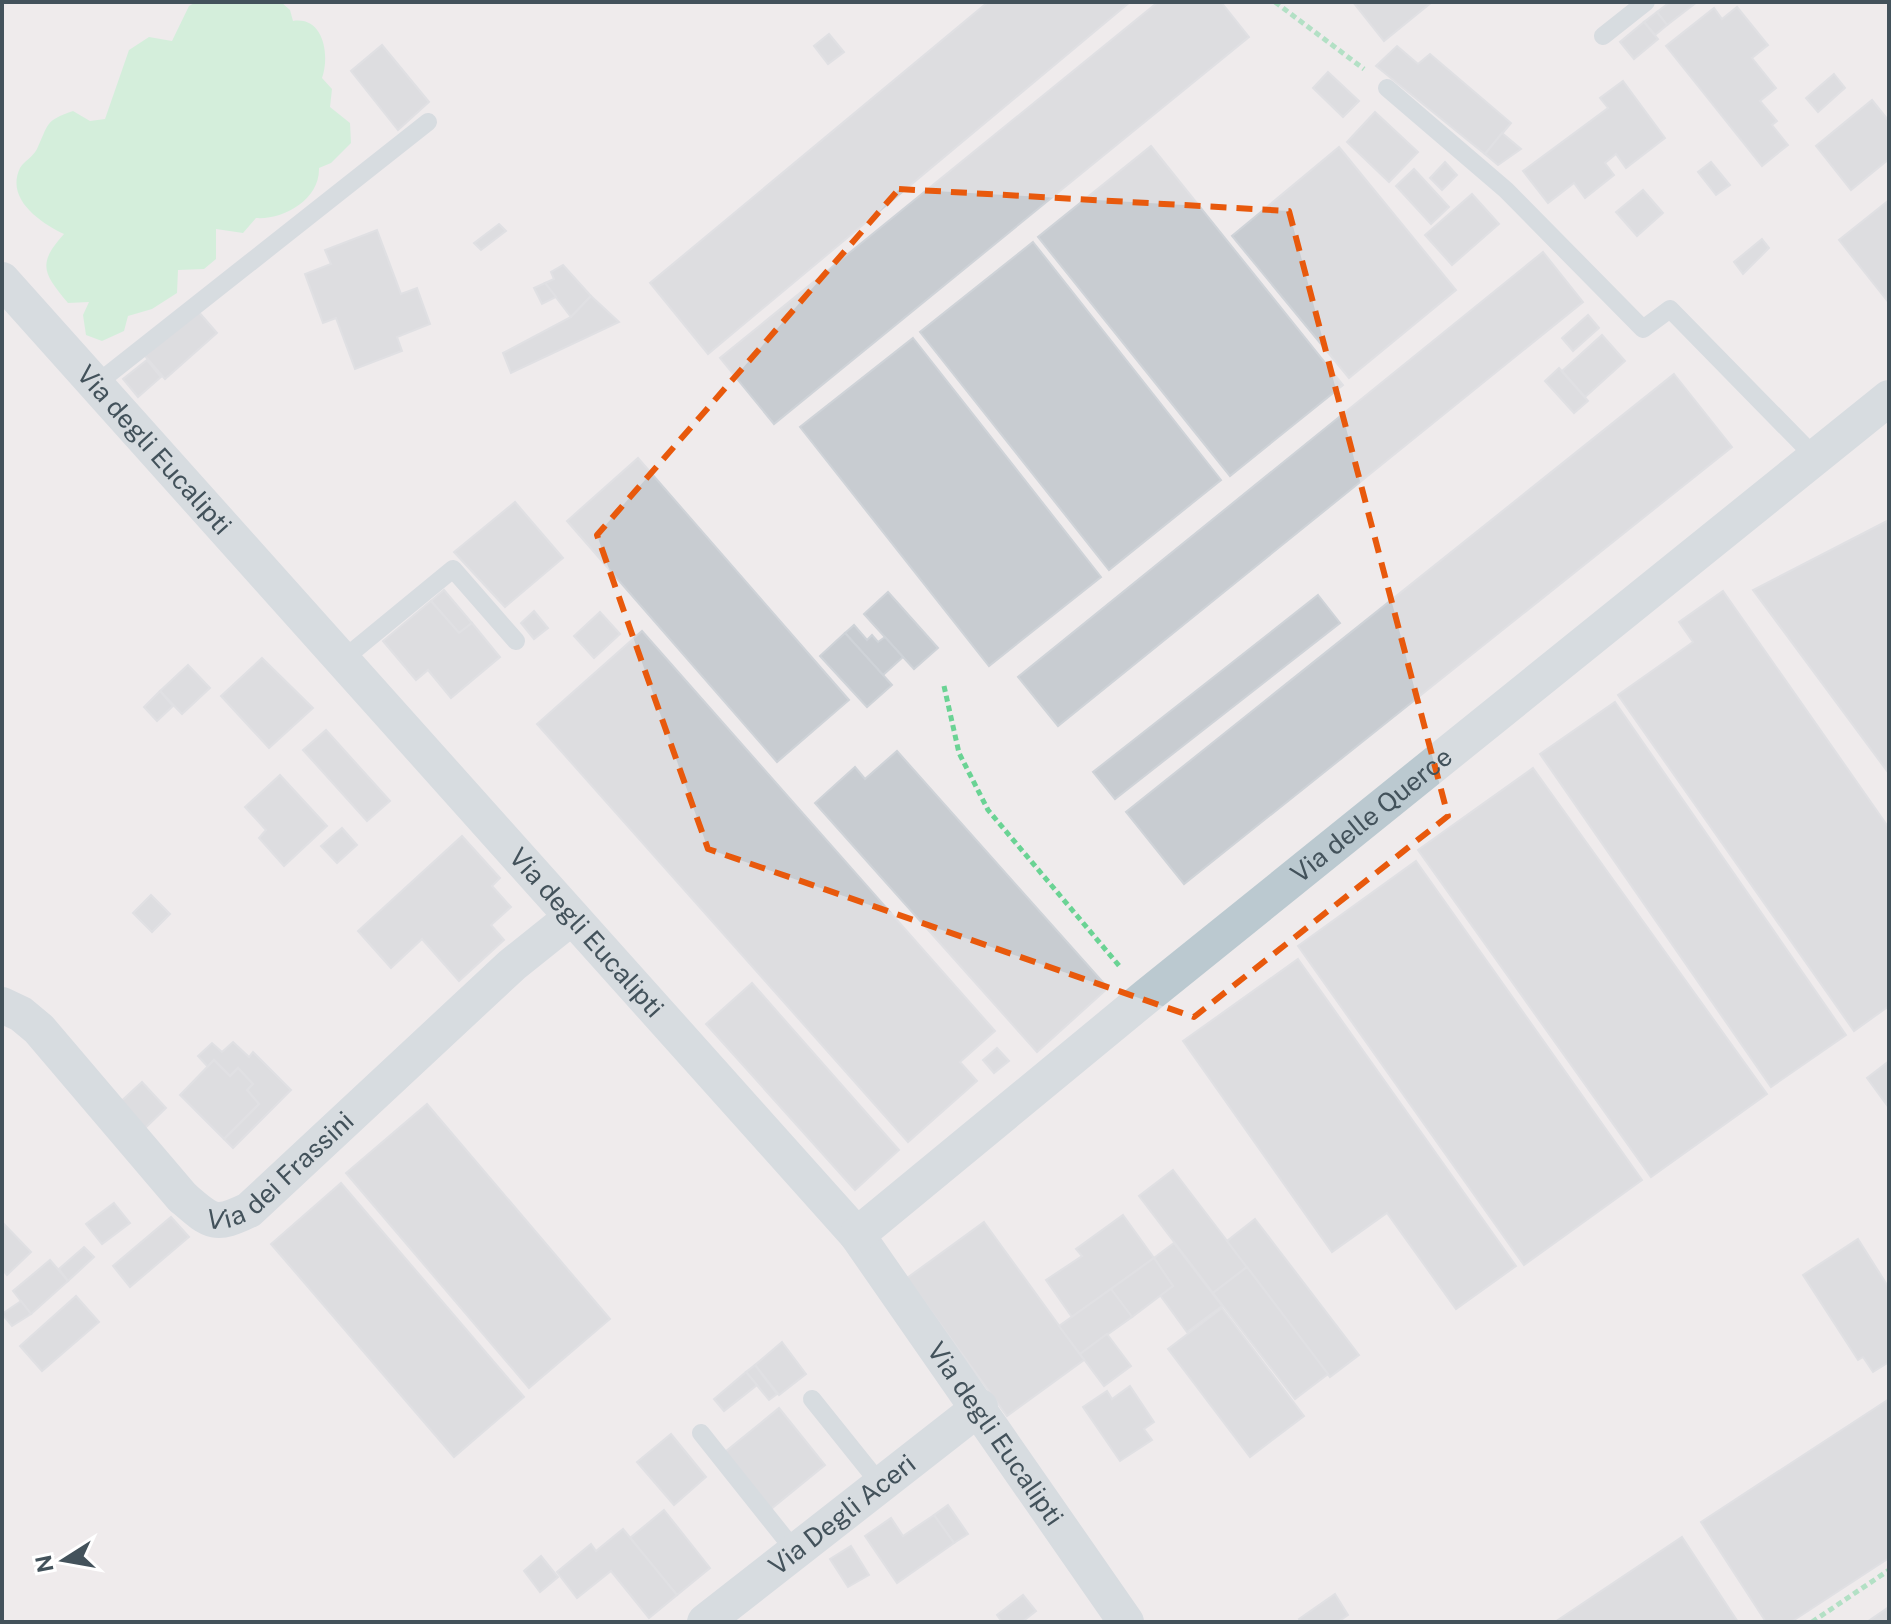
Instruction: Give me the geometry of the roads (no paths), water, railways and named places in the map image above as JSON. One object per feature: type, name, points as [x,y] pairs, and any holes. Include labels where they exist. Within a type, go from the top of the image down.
[{"type":"street","name":"Via degli Eucalipti","points":[[2,280],[857,1235],[980,1407],[1126,1622]]},
{"type":"street","name":"Via delle Querce","points":[[857,1235],[1147,996],[1889,398]]},
{"type":"street","name":"Via dei Frassini","points":[[2,1005],[21,1014],[39,1029],[182,1197],[208,1219],[224,1222],[249,1210],[512,965],[572,917]]},
{"type":"street","name":"Via Degli Aceri","points":[[705,1622],[980,1407]]},
{"type":"lane","points":[[1603,36],[1646,2]]},
{"type":"lane","points":[[1387,88],[1506,190],[1643,329],[1670,309],[1815,457]]},
{"type":"lane","points":[[95,385],[428,122]]},
{"type":"lane","points":[[341,661],[453,569],[516,641]]},
{"type":"lane","points":[[812,1399],[881,1485]]},
{"type":"lane","points":[[701,1433],[795,1551]]}]
